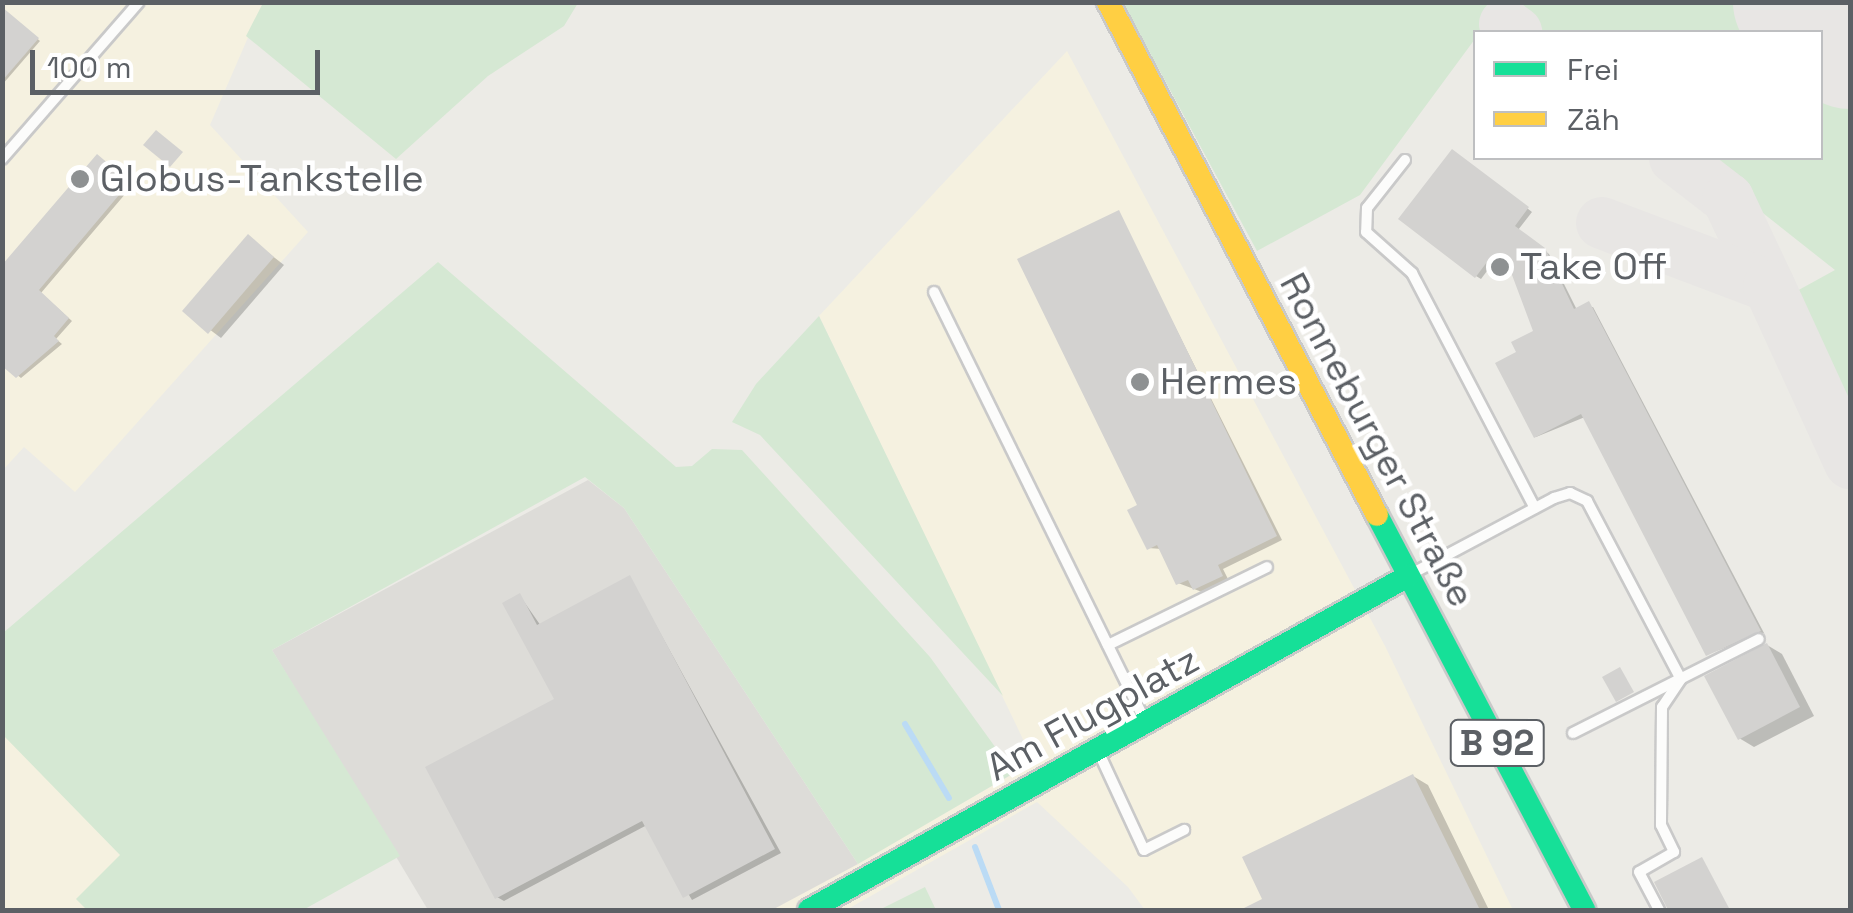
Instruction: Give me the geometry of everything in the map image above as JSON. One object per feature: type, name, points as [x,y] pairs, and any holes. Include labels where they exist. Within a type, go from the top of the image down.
[{"type":"main road","name":"Ronneburger Straße","points":[[1108,2],[1584,910]]},
{"type":"main road","name":"Am Flugplatz","points":[[809,910],[1408,576]]},
{"type":"lane","points":[[2,159],[139,2]]},
{"type":"lane","points":[[1405,160],[1367,208],[1366,232],[1412,273],[1535,508]]},
{"type":"lane","points":[[934,292],[1147,724]]},
{"type":"lane","points":[[1408,576],[1535,508],[1570,494],[1587,501],[1681,678]]},
{"type":"lane","points":[[1108,645],[1266,566]]},
{"type":"lane","points":[[1574,733],[1759,639]]},
{"type":"lane","points":[[1659,910],[1639,872],[1674,852],[1662,824],[1662,707],[1681,678]]},
{"type":"lane","points":[[1098,752],[1144,850],[1184,830]]},
{"type":"shaded area","points":[[3,3],[263,3],[210,125],[308,232],[75,492],[24,447],[3,470]]},
{"type":"shaded area","points":[[1067,51],[1385,646],[1513,910],[1145,910],[1128,887],[1037,802],[846,910],[428,910],[400,856],[588,480],[857,863],[1034,762],[819,316]]},
{"type":"shaded area","points":[[588,480],[624,508],[858,864],[772,910],[428,910],[272,650]]},
{"type":"shaded area","points":[[3,633],[200,910],[3,910]]},
{"type":"green space","points":[[263,2],[578,3],[564,26],[488,76],[396,159],[246,36]]},
{"type":"green space","points":[[1740,2],[1775,30],[1532,30],[1500,5],[1482,30],[1473,30],[1473,42],[1360,195],[1257,251],[1123,3]]},
{"type":"green space","points":[[1823,68],[1850,89],[1850,433],[1796,321],[1795,292],[1835,270],[1696,160],[1823,160]]},
{"type":"green space","points":[[438,262],[676,467],[692,466],[712,449],[742,450],[930,657],[1014,773],[858,864],[624,508],[585,477],[272,650],[400,856],[303,910],[87,910],[76,899],[120,855],[3,735],[3,633]]},
{"type":"green space","points":[[819,316],[1003,696],[760,435],[732,422],[756,384]]},
{"type":"green space","points":[[925,887],[936,910],[879,910]]},
{"type":"building","points":[[2,7],[39,38],[2,81]]},
{"type":"building","points":[[156,130],[183,152],[170,167],[143,145]]},
{"type":"building","points":[[1452,149],[1529,207],[1515,226],[1545,248],[1574,309],[1589,301],[1761,631],[1706,656],[1581,414],[1534,438],[1495,363],[1516,352],[1511,342],[1533,331],[1512,275],[1490,258],[1475,278],[1398,219]]},
{"type":"building","points":[[97,154],[130,182],[39,290],[69,318],[54,336],[59,341],[16,378],[2,366],[2,265]]},
{"type":"building","name":"Hermes","points":[[1119,210],[1277,536],[1218,565],[1223,576],[1193,590],[1188,580],[1176,585],[1157,545],[1147,550],[1127,510],[1137,505],[1017,259]]},
{"type":"building","points":[[248,234],[274,257],[208,334],[182,311]]},
{"type":"building","points":[[630,575],[775,849],[683,898],[642,821],[495,899],[425,767],[554,699],[502,603],[520,593],[537,625]]},
{"type":"building","points":[[1767,643],[1800,707],[1738,740],[1704,676]]},
{"type":"building","points":[[1620,667],[1634,692],[1616,702],[1602,677]]},
{"type":"building","points":[[1413,774],[1480,910],[1240,910],[1262,899],[1242,857]]},
{"type":"building","points":[[1702,857],[1730,910],[1668,910],[1654,882]]},
{"type":"waterway","points":[[905,724],[949,798]]},
{"type":"waterway","points":[[975,847],[999,910]]},
{"type":"taxiway","points":[[1505,24],[1513,30]]},
{"type":"taxiway","points":[[1678,160],[1728,199],[1769,286]]},
{"type":"taxiway","points":[[1602,223],[1769,286],[1850,463]]},
{"type":"runway","points":[[1798,2],[1850,44]]},
{"type":"traffic: fast","points":[[1377,515],[1584,910]]},
{"type":"traffic: fast","points":[[809,910],[1408,576]]},
{"type":"traffic: slow","points":[[1108,2],[1377,515]]},
{"type":"place","name":"Globus-Tankstelle","points":[[80,179]]},
{"type":"place","name":"Take Off","points":[[1500,267]]},
{"type":"place","name":"Hermes","points":[[1140,382]]}]
